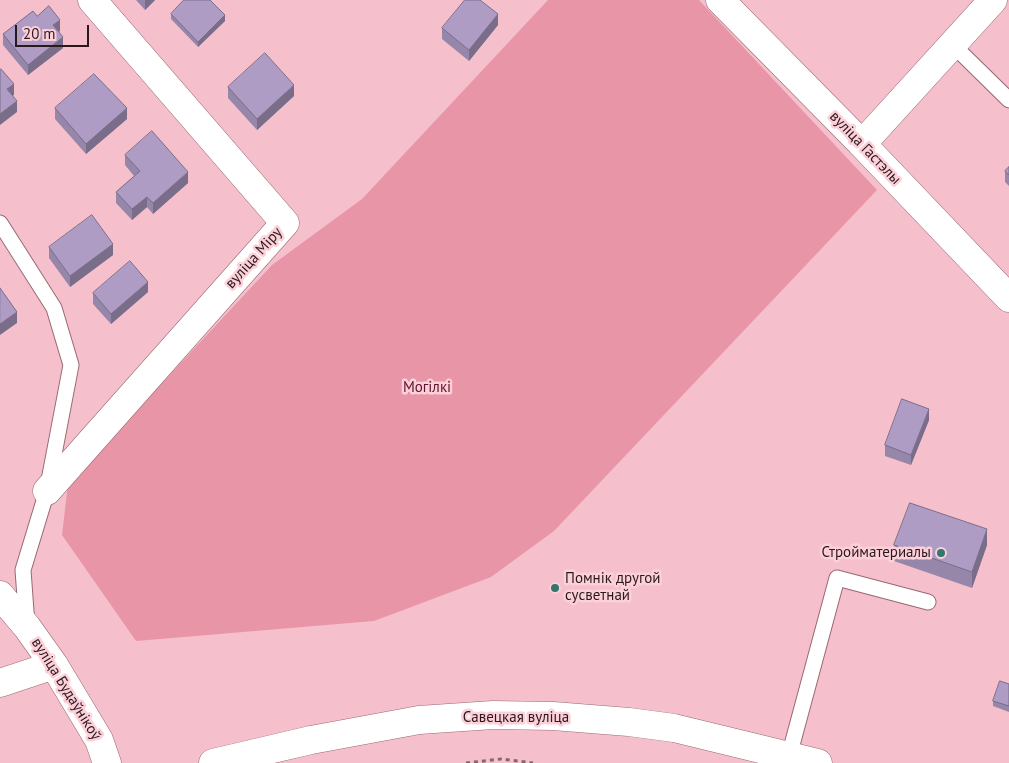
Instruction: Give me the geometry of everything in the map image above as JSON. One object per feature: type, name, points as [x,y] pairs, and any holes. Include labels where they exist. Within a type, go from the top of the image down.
[{"type":"street","name":"вуліца Міру","points":[[47,491],[285,223],[92,0]]},
{"type":"street","name":"вуліца Гастэлы","points":[[720,0],[862,144],[1009,298]]},
{"type":"street","points":[[862,144],[992,0]]},
{"type":"street","name":"вуліца Будаўнікоў","points":[[0,595],[27,627],[54,665],[99,740],[107,763]]},
{"type":"street","points":[[0,682],[54,665]]},
{"type":"street","name":"Савецкая вуліца","points":[[220,762],[311,740],[419,720],[493,715],[553,716],[665,726],[789,759],[818,763]]},
{"type":"lane","points":[[953,44],[1009,100]]},
{"type":"lane","points":[[0,222],[54,308],[71,365],[47,491],[23,570],[27,627]]},
{"type":"lane","points":[[789,759],[837,578],[928,602]]},
{"type":"path","points":[[466,763],[500,759],[533,763]]},
{"type":"green space","name":"Могілкі","points":[[548,0],[699,0],[877,190],[554,531],[491,577],[374,621],[136,641],[62,535],[68,484],[272,265],[362,199]]},
{"type":"building","points":[[184,0],[210,0],[225,15],[198,42],[171,14]]},
{"type":"building","points":[[465,0],[480,0],[498,14],[469,50],[442,28]]},
{"type":"building","points":[[49,6],[60,20],[53,25],[63,37],[28,65],[3,34],[33,11],[37,16]]},
{"type":"building","points":[[265,53],[294,85],[257,119],[228,87]]},
{"type":"building","points":[[0,70],[14,84],[7,89],[17,101],[0,114]]},
{"type":"building","points":[[94,74],[127,108],[86,144],[55,108]]},
{"type":"building","points":[[152,131],[188,172],[153,203],[147,197],[132,209],[116,192],[140,171],[125,155]]},
{"type":"building","points":[[1009,167],[1009,175],[1005,171]]},
{"type":"building","points":[[92,215],[113,244],[70,276],[49,247]]},
{"type":"building","points":[[130,261],[148,282],[111,314],[93,293]]},
{"type":"building","points":[[0,288],[17,312],[0,324]]},
{"type":"building","points":[[902,399],[929,409],[911,455],[885,445]]},
{"type":"building","name":"Стройматериалы","points":[[910,503],[987,529],[972,572],[894,545]]},
{"type":"building","points":[[1000,681],[1009,684],[1009,706],[993,701]]},
{"type":"place","name":"Стройматериалы","points":[[941,553]]},
{"type":"place","name":"Помнік другой сусветнай","points":[[555,588]]}]
